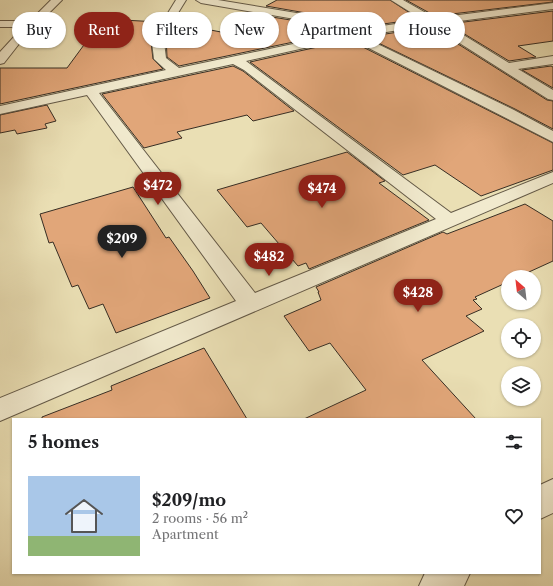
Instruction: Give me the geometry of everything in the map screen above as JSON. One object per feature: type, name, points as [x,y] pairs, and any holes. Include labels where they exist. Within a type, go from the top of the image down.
[{"type":"street","points":[[45,12],[57,0]]},
{"type":"street","points":[[176,72],[160,59],[158,42],[164,26],[180,0]]},
{"type":"street","points":[[201,0],[287,14]]},
{"type":"street","points":[[396,0],[417,12]]},
{"type":"street","points":[[465,17],[553,6]]},
{"type":"street","points":[[0,24],[12,24]]},
{"type":"street","points":[[465,41],[553,96]]},
{"type":"street","points":[[0,60],[12,47]]},
{"type":"street","points":[[0,110],[291,48]]},
{"type":"street","points":[[377,48],[509,113],[553,137]]},
{"type":"street","points":[[235,60],[248,67],[449,220]]},
{"type":"street","points":[[506,66],[553,60]]},
{"type":"street","points":[[91,91],[250,303]]},
{"type":"street","points":[[0,410],[449,220],[548,185]]},
{"type":"street","points":[[541,503],[553,494]]},
{"type":"street","points":[[436,586],[452,574]]},
{"type":"building","points":[[277,0],[390,0],[408,12],[394,12],[394,22],[386,24],[386,12],[300,12],[266,6]]},
{"type":"building","points":[[406,0],[553,0],[553,2],[465,12],[428,12]]},
{"type":"building","points":[[553,11],[553,41],[518,46],[536,57],[509,61],[465,34],[465,22]]},
{"type":"building","points":[[279,18],[287,19],[287,43],[279,45]]},
{"type":"building","points":[[134,21],[142,21],[142,48],[152,48],[153,59],[163,69],[0,104],[0,68],[67,68],[82,48],[134,48]]},
{"type":"building","points":[[212,30],[220,32],[220,48],[265,48],[179,66],[167,57],[167,48],[212,48]]},
{"type":"building","points":[[394,33],[394,48],[464,48],[547,100],[553,101],[553,129],[386,47],[386,34]]},
{"type":"building","points":[[313,48],[365,48],[553,143],[553,170],[481,196],[435,165],[403,175],[250,62]]},
{"type":"building","points":[[233,66],[243,71],[294,111],[253,121],[247,115],[177,132],[182,138],[144,148],[102,94]]},
{"type":"building","points":[[553,67],[553,88],[522,70]]},
{"type":"building","points":[[47,105],[56,121],[45,124],[47,128],[17,134],[15,130],[0,133],[0,115]]},
{"type":"building","points":[[347,152],[385,181],[379,183],[429,220],[309,269],[306,263],[298,266],[261,223],[247,227],[217,190]]},
{"type":"building","points":[[133,187],[166,238],[169,237],[210,298],[116,333],[103,304],[89,309],[78,285],[72,287],[53,242],[49,243],[40,214]]},
{"type":"building","points":[[525,204],[553,221],[553,261],[533,270],[501,270],[501,285],[475,297],[477,299],[473,300],[482,309],[466,316],[484,331],[422,360],[475,418],[306,418],[366,390],[330,343],[309,351],[284,316],[321,300],[316,287],[443,232],[447,234]]},
{"type":"building","points":[[204,348],[246,418],[42,418],[112,390],[111,386]]}]
